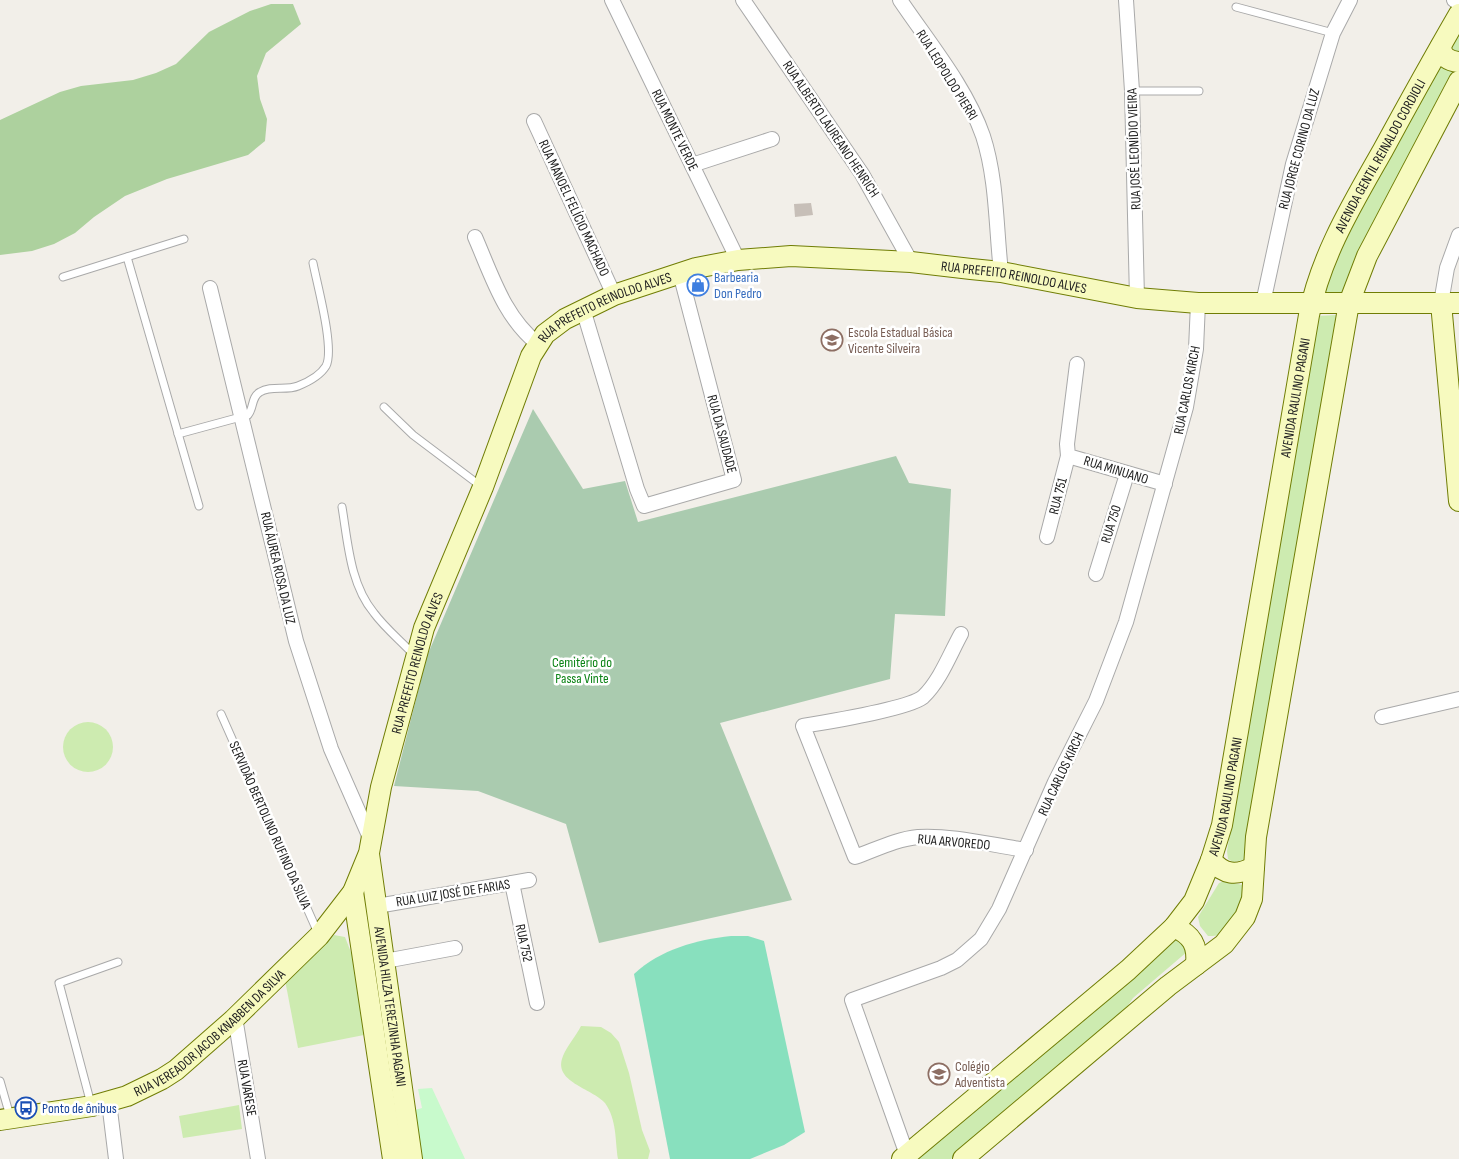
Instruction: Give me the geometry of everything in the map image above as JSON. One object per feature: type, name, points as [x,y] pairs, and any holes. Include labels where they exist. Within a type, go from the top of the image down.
[{"type":"main road","name":"AVENIDA GENTIL REINALDO CORDIOLI","points":[[1311,303],[1328,251],[1459,14]]},
{"type":"main road","points":[[1441,46],[1444,56],[1459,62]]},
{"type":"main road","points":[[963,1159],[1196,965],[1224,944],[1245,918],[1252,898],[1256,837],[1349,303],[1367,256],[1459,81]]},
{"type":"main road","points":[[1416,90],[1433,92],[1440,99],[1443,112]]},
{"type":"main road","name":"RUA PREFEITO REINOLDO ALVES","points":[[354,892],[370,846],[381,787],[424,628],[483,487],[523,375],[538,344],[554,326],[583,309],[614,295],[680,273],[738,260],[791,256],[911,262],[1001,272],[1137,298],[1198,303],[1450,303]]},
{"type":"main road","name":"AVENIDA RAULINO PAGANI","points":[[904,1157],[1128,970],[1174,927],[1194,901],[1211,860],[1222,824],[1311,303]]},
{"type":"main road","points":[[1450,303],[1459,501]]},
{"type":"main road","name":"AVENIDA HILZA TEREZINHA PAGANI","points":[[370,846],[412,1159]]},
{"type":"main road","points":[[1211,860],[1219,870],[1230,874],[1242,873],[1254,868]]},
{"type":"main road","points":[[354,892],[378,912]]},
{"type":"main road","name":"AVENIDA HILZA TEREZINHA PAGANI","points":[[354,892],[393,1159]]},
{"type":"main road","name":"RUA VEREADOR JACOB KNABBEN DA SILVA","points":[[6,1119],[100,1104],[147,1087],[176,1070],[235,1017],[319,936],[354,892]]},
{"type":"main road","points":[[1174,927],[1186,932],[1194,941],[1197,952],[1196,965]]},
{"type":"street","name":"RUA MONTE VERDE","points":[[612,0],[738,260]]},
{"type":"street","name":"RUA ALBERTO LAUREANO HENRICH","points":[[743,0],[862,174],[911,262]]},
{"type":"street","name":"RUA LEOPOLDO PIERRI","points":[[900,0],[966,100],[983,138],[992,186],[1001,272]]},
{"type":"street","name":"RUA JOSÉ LEONÍDIO VIEIRA","points":[[1126,0],[1132,91],[1137,298]]},
{"type":"street","name":"RUA JORGE CORINO DA LUZ","points":[[1263,303],[1293,164],[1333,33],[1350,0]]},
{"type":"street","points":[[1454,0],[1459,3]]},
{"type":"street","name":"RUA MANOEL FELÍCIO MACHADO","points":[[534,120],[614,295]]},
{"type":"street","points":[[692,165],[772,139]]},
{"type":"street","points":[[1450,303],[1447,268],[1459,235]]},
{"type":"street","points":[[475,237],[508,311],[522,331],[538,344]]},
{"type":"street","name":"RUA DA SAUDADE","points":[[583,309],[637,489],[644,506],[734,480],[680,273]]},
{"type":"street","name":"RUA ÁUREA ROSA DA LUZ","points":[[210,288],[296,642],[330,749],[370,846]]},
{"type":"street","name":"RUA CARLOS KIRCH","points":[[904,1157],[852,1000],[941,968],[970,951],[981,939],[999,909],[1055,782],[1096,701],[1114,658],[1165,484],[1191,382],[1196,349],[1198,303]]},
{"type":"street","name":"RUA MINUANO","points":[[1077,364],[1067,444],[1068,456],[1165,484]]},
{"type":"street","name":"RUA 751","points":[[1047,537],[1068,456]]},
{"type":"street","name":"RUA 750","points":[[1096,574],[1127,474]]},
{"type":"street","name":"RUA ARVOREDO","points":[[961,634],[935,683],[922,698],[902,706],[803,726],[855,857],[918,837],[956,840],[1026,850]]},
{"type":"street","points":[[1382,717],[1459,699]]},
{"type":"street","name":"RUA LUIZ JOSÉ DE FARIAS","points":[[378,912],[530,880]]},
{"type":"street","name":"RUA 752","points":[[512,883],[537,1003]]},
{"type":"street","points":[[385,961],[455,948]]},
{"type":"street","name":"RUA VARESE","points":[[235,1017],[258,1159]]},
{"type":"street","points":[[100,1104],[116,1159]]},
{"type":"lane","points":[[1236,7],[1333,33]]},
{"type":"lane","points":[[1132,91],[1199,92]]},
{"type":"lane","points":[[63,277],[184,239]]},
{"type":"lane","points":[[127,257],[199,506]]},
{"type":"lane","points":[[178,434],[242,417],[251,412],[254,397],[259,392],[266,389],[296,387],[314,378],[326,366],[330,347],[313,263]]},
{"type":"lane","points":[[384,408],[413,435],[483,487]]},
{"type":"lane","points":[[342,507],[352,567],[359,590],[373,613],[416,657]]},
{"type":"lane","name":"SERVIDÃO BERTOLINO RUFINO DA SILVA","points":[[221,714],[319,936]]},
{"type":"lane","points":[[100,1104],[59,983],[118,962]]},
{"type":"lane","points":[[0,1082],[6,1119]]},
{"type":"green space","points":[[271,4],[293,4],[301,24],[266,53],[257,76],[260,99],[267,119],[265,141],[248,155],[167,179],[125,196],[94,217],[75,233],[54,244],[32,251],[0,255],[0,120],[60,92],[81,86],[133,80],[156,73],[176,64],[209,32],[250,11]]},
{"type":"green space","points":[[1459,23],[1459,69],[1344,291],[1341,294],[1329,294],[1323,289],[1329,261]]},
{"type":"green space","points":[[1336,315],[1251,821],[1248,856],[1244,860],[1233,862],[1228,859],[1227,851],[1317,316]]},
{"type":"green space","name":"Cemitério do Passa Vinte","points":[[533,409],[583,489],[625,481],[638,522],[896,456],[909,483],[951,489],[945,616],[895,614],[890,679],[720,723],[792,900],[599,943],[566,824],[478,791],[394,786],[427,656]]},
{"type":"green space","points":[[83,722],[93,722],[106,729],[113,742],[113,752],[106,765],[93,772],[83,772],[74,768],[67,761],[63,752],[63,742],[67,733],[74,726]]},
{"type":"green space","points":[[1224,881],[1243,885],[1244,890],[1241,903],[1232,924],[1224,933],[1208,936],[1200,926],[1198,917],[1219,883]]},
{"type":"green space","points":[[334,935],[345,937],[352,955],[364,1035],[298,1048],[285,980]]},
{"type":"green space","points":[[731,936],[748,936],[764,941],[805,1132],[784,1145],[750,1159],[670,1159],[634,974],[644,965],[667,952],[692,943]]},
{"type":"green space","points":[[1178,937],[1188,951],[1133,998],[1123,1013],[951,1159],[912,1159]]},
{"type":"green space","points":[[581,1026],[601,1027],[611,1033],[619,1042],[629,1073],[642,1130],[650,1151],[648,1159],[618,1159],[614,1123],[605,1103],[575,1084],[563,1072],[561,1065],[563,1056]]},
{"type":"green space","points":[[432,1088],[465,1159],[418,1159],[411,1111],[422,1108],[418,1089]]},
{"type":"green space","points":[[239,1105],[242,1129],[183,1138],[179,1116]]},
{"type":"building","points":[[811,203],[813,215],[795,217],[794,204]]},
{"type":"place","name":"Barbearia Don Pedro","points":[[698,285]]},
{"type":"place","name":"Escola Estadual Básica Vicente Silveira","points":[[832,340]]},
{"type":"place","name":"Colégio Adventista","points":[[939,1074]]},
{"type":"place","name":"Ponto de ônibus","points":[[26,1108]]}]
